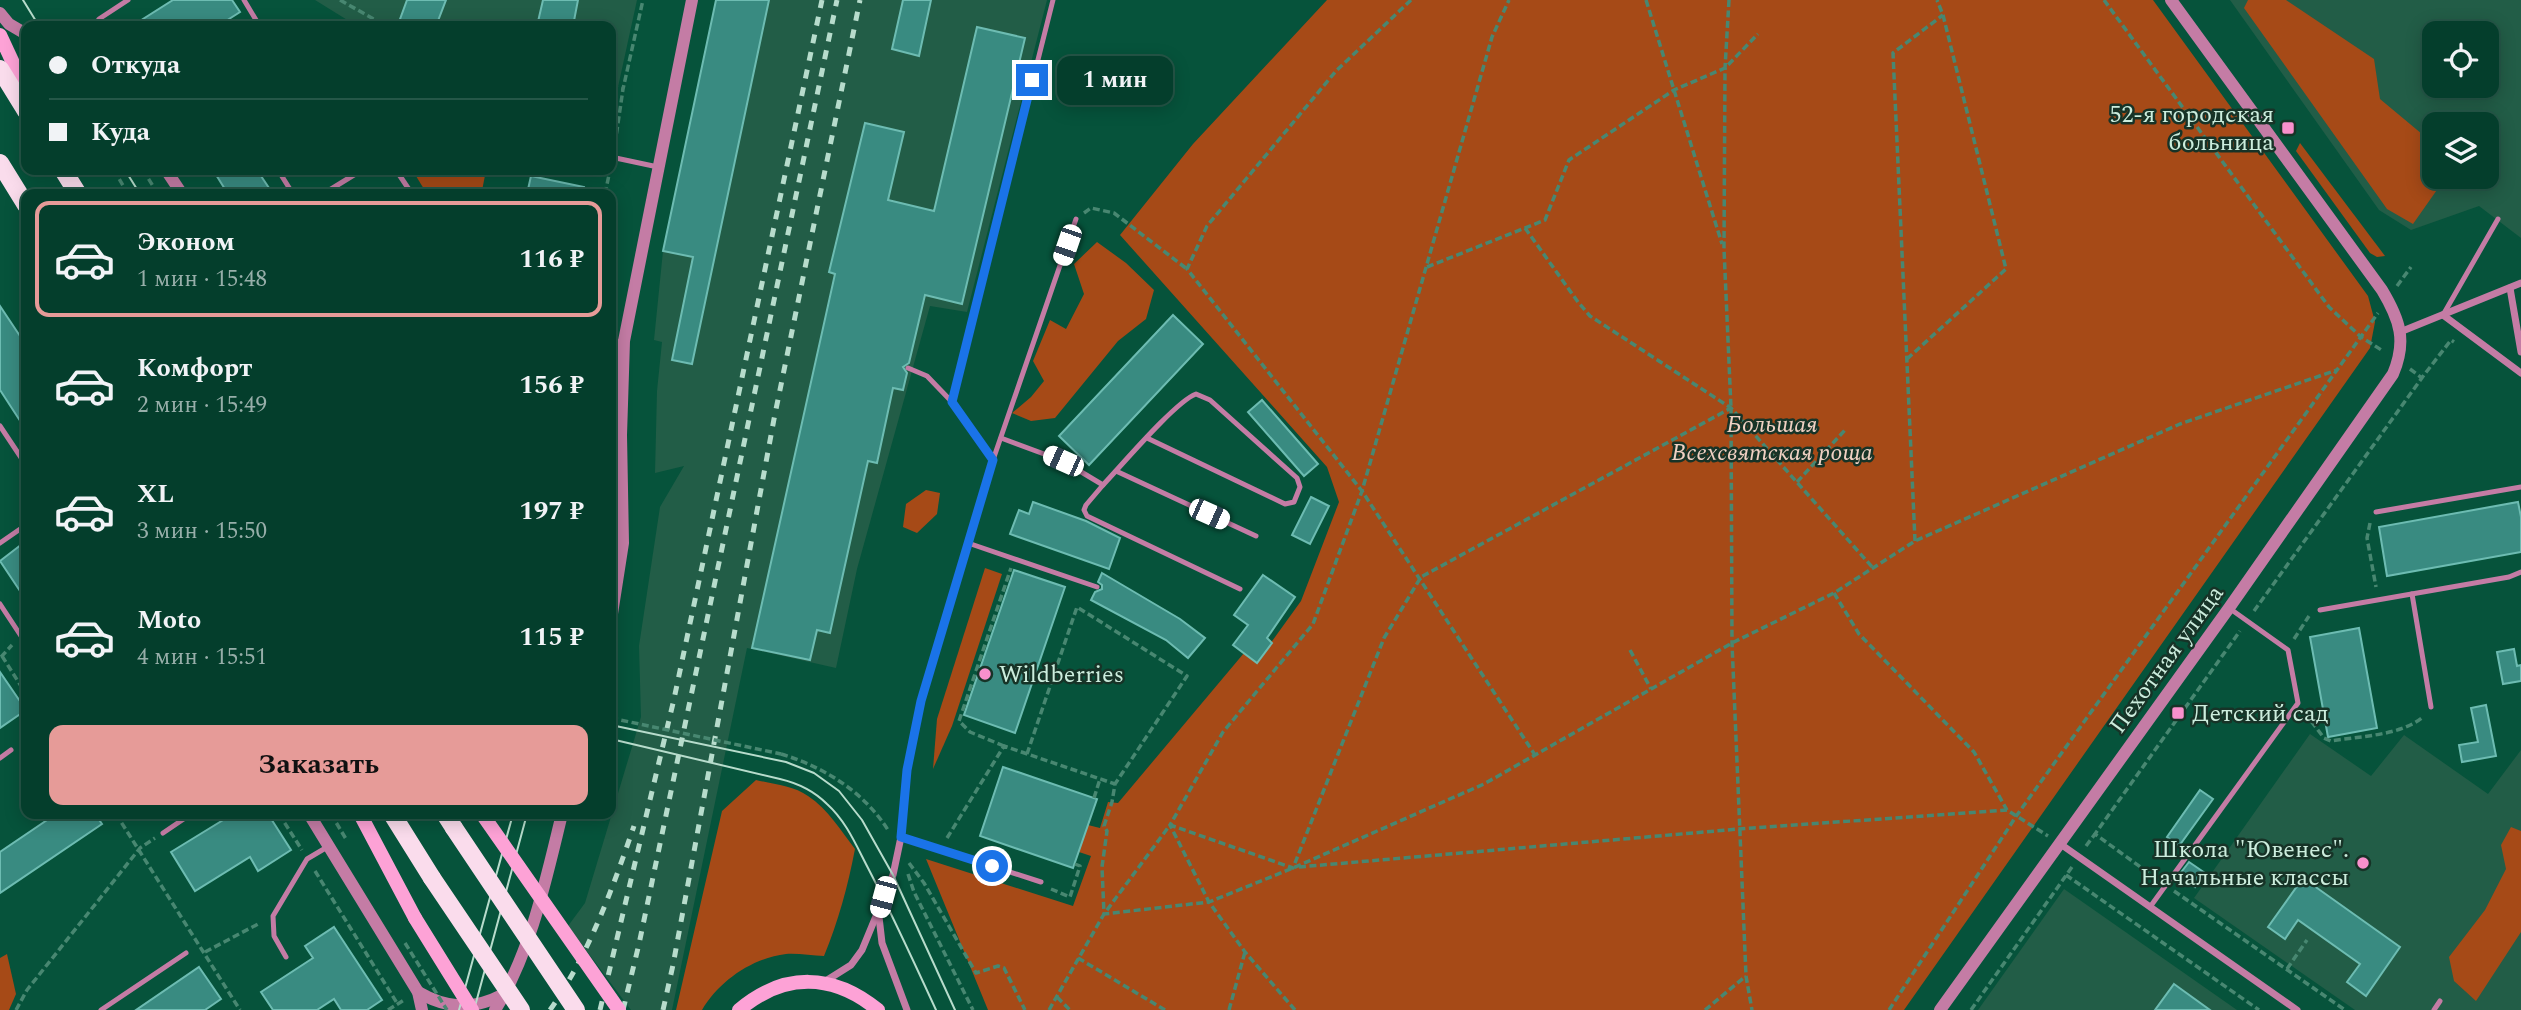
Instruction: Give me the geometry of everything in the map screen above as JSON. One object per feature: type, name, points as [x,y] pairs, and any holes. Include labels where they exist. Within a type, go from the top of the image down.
[{"type":"main road","points":[[0,35],[21,80]]},
{"type":"main road","points":[[0,69],[21,103]]},
{"type":"main road","points":[[1,168],[21,198]]},
{"type":"main road","points":[[363,819],[415,918],[472,1010]]},
{"type":"main road","points":[[395,819],[522,1010]]},
{"type":"main road","points":[[485,819],[619,1010]]},
{"type":"main road","points":[[450,821],[576,1010]]},
{"type":"main road","points":[[739,1010],[761,993],[784,983],[823,983],[846,989],[878,1010]]},
{"type":"street","points":[[616,584],[623,542],[624,510],[616,435],[624,341],[692,0]]},
{"type":"street","points":[[2171,0],[2382,290],[2399,327],[2442,315],[2521,283]]},
{"type":"street","points":[[0,13],[9,24],[21,31]]},
{"type":"street","points":[[2510,288],[2521,352]]},
{"type":"street","points":[[2442,315],[2521,373]]},
{"type":"street","name":"Пехотная улица","points":[[1940,1010],[2229,608],[2393,374],[2401,348],[2399,327]]},
{"type":"street","points":[[616,355],[624,341]]},
{"type":"street","points":[[823,983],[851,965],[862,950],[893,874],[901,837],[907,770],[921,701],[993,460]]},
{"type":"street","points":[[616,542],[619,562]]},
{"type":"street","points":[[313,819],[418,992],[422,1010]]},
{"type":"street","points":[[495,1010],[513,976],[536,912],[561,819]]},
{"type":"street","points":[[2059,843],[2297,1010]]},
{"type":"street","points":[[879,913],[882,943],[907,1010]]},
{"type":"street","points":[[418,992],[433,1001],[459,1010],[487,1005],[505,993]]},
{"type":"lane","points":[[98,21],[128,0]]},
{"type":"lane","points":[[244,0],[257,21]]},
{"type":"lane","points":[[952,402],[1052,0]]},
{"type":"lane","points":[[616,158],[657,167]]},
{"type":"lane","points":[[331,189],[354,175]]},
{"type":"lane","points":[[993,460],[1076,219]]},
{"type":"lane","points":[[2442,315],[2498,219]]},
{"type":"lane","points":[[908,369],[927,376],[952,402],[993,460]]},
{"type":"lane","points":[[1147,438],[1285,504],[1294,502],[1300,491],[1297,478],[1203,396],[1196,394],[1187,397],[1147,438],[1116,471],[1086,505],[1084,510],[1087,516],[1240,589]]},
{"type":"lane","points":[[0,426],[21,458]]},
{"type":"lane","points":[[1001,438],[1063,461],[1103,485]]},
{"type":"lane","points":[[1116,471],[1256,536]]},
{"type":"lane","points":[[2376,512],[2521,487]]},
{"type":"lane","points":[[0,543],[21,528]]},
{"type":"lane","points":[[968,543],[1097,587]]},
{"type":"lane","points":[[2320,610],[2509,577],[2521,572]]},
{"type":"lane","points":[[2412,594],[2431,707]]},
{"type":"lane","points":[[0,604],[21,630]]},
{"type":"lane","points":[[2150,907],[2298,703],[2288,650],[2229,608]]},
{"type":"lane","points":[[0,758],[11,750]]},
{"type":"lane","points":[[163,833],[184,819]]},
{"type":"lane","points":[[901,837],[1041,882]]},
{"type":"lane","points":[[286,957],[274,936],[273,916],[307,859],[329,846]]},
{"type":"lane","points":[[101,1010],[186,953]]},
{"type":"lane","points":[[2434,1010],[2440,1000]]},
{"type":"path","points":[[340,0],[377,21]]},
{"type":"path","points":[[616,132],[643,0]]},
{"type":"path","points":[[1187,269],[1207,226],[1336,71],[1411,0]]},
{"type":"path","points":[[1049,1010],[1104,914],[1170,825],[1223,732],[1313,624],[1362,491],[1492,37],[1509,0]]},
{"type":"path","points":[[1646,0],[1724,249]]},
{"type":"path","points":[[1729,0],[1724,249],[1731,408],[1732,643],[1746,976],[1752,1010]]},
{"type":"path","points":[[1907,359],[2006,269],[1937,0]]},
{"type":"path","points":[[1889,1010],[2017,815],[2361,337],[2329,307],[2104,0]]},
{"type":"path","points":[[1915,541],[1893,54],[1943,15]]},
{"type":"path","points":[[1427,267],[1545,220],[1569,160],[1674,90],[1726,68],[1758,34]]},
{"type":"path","points":[[616,87],[623,89]]},
{"type":"path","points":[[1076,219],[1091,208],[1114,213],[1187,269],[1362,491],[1421,577],[1535,755]]},
{"type":"path","points":[[1525,228],[1590,316],[1731,408],[1873,568]]},
{"type":"path","points":[[2345,1010],[2095,834],[2451,340]]},
{"type":"path","points":[[1104,914],[1209,902],[1485,784],[1732,643],[1834,593],[1915,541],[2180,424],[2337,370]]},
{"type":"path","points":[[1293,868],[1384,638],[1421,577],[1731,408]]},
{"type":"path","points":[[1797,482],[1845,430]]},
{"type":"path","points":[[2376,512],[2368,527],[2367,538],[2378,600]]},
{"type":"path","points":[[1014,559],[958,721],[970,732],[1004,746],[1115,784]]},
{"type":"path","points":[[1834,593],[1859,634],[1974,752],[2007,810]]},
{"type":"path","points":[[1027,754],[1077,607],[1187,676],[1115,784],[1104,826],[1107,831],[1102,867],[1104,914]]},
{"type":"path","points":[[2288,650],[2302,624],[2320,610]]},
{"type":"path","points":[[21,637],[1,657],[21,687]]},
{"type":"path","points":[[1630,650],[1651,689]]},
{"type":"path","points":[[2298,703],[2324,738],[2331,741],[2408,727],[2423,718],[2431,707]]},
{"type":"path","points":[[616,719],[781,754],[825,772],[852,790],[878,816],[924,883],[976,973],[1004,968],[1025,1010]]},
{"type":"path","points":[[942,850],[1004,746]]},
{"type":"path","points":[[1094,798],[1100,779]]},
{"type":"path","points":[[1170,825],[1293,868],[1739,829],[2007,810],[2059,843]]},
{"type":"path","points":[[120,819],[240,1010]]},
{"type":"path","points":[[282,819],[397,1003],[388,1010]]},
{"type":"path","points":[[1170,825],[1209,902],[1245,952],[1295,1010]]},
{"type":"path","points":[[16,1010],[27,990],[140,848],[163,833]]},
{"type":"path","points":[[899,849],[914,892],[973,1010]]},
{"type":"path","points":[[1041,882],[1070,897],[1080,866],[1074,864]]},
{"type":"path","points":[[1971,1010],[2066,876],[2259,1010]]},
{"type":"path","points":[[186,953],[204,952],[273,916]]},
{"type":"path","points":[[2287,969],[2307,940]]},
{"type":"path","points":[[405,943],[447,1010]]},
{"type":"path","points":[[1229,1010],[1245,952]]},
{"type":"path","points":[[1078,958],[1165,1010]]},
{"type":"path","points":[[1705,1010],[1746,976]]},
{"type":"path","points":[[1057,997],[1070,1010]]},
{"type":"shaded area","points":[[315,0],[637,0],[616,96],[616,21],[349,21]]},
{"type":"shaded area","points":[[716,0],[1047,0],[967,312],[930,306],[857,569],[836,668],[747,648],[672,1010],[631,1010],[568,926],[585,903],[610,819],[616,819],[616,800],[641,717],[639,646],[660,507],[684,466],[655,473],[657,391],[662,342],[654,340],[663,251]]},
{"type":"shaded area","points":[[2230,0],[2521,0],[2521,238],[2479,206],[2411,230],[2379,210]]},
{"type":"shaded area","name":"Школа \"Ювенес\". Начальные классы","points":[[2310,734],[2371,776],[2404,735],[2488,794],[2521,750],[2521,1010],[2355,1010],[2194,898]]},
{"type":"shaded area","points":[[2064,889],[2237,1010],[1978,1010]]},
{"type":"green space","name":"Большая Всехсвятская роща","points":[[1327,0],[2153,0],[2368,296],[2375,322],[2370,348],[1904,1010],[988,1010],[926,859],[1073,906],[1091,856],[1079,852],[1088,825],[1100,828],[1108,802],[1118,803],[1244,653],[1257,662],[1301,601],[1339,502],[1327,467],[1120,235],[1193,144]]},
{"type":"green space","points":[[2248,0],[2286,0],[2374,59],[2380,99],[2422,134],[2422,189],[2438,189],[2413,224],[2387,209],[2244,8]]},
{"type":"green space","points":[[2300,143],[2385,256],[2377,257],[2370,253],[2296,151]]},
{"type":"green space","points":[[485,175],[482,189],[424,189],[416,176]]},
{"type":"green space","points":[[1097,242],[1126,263],[1154,290],[1146,319],[1118,341],[1055,418],[1031,421],[1012,413],[1031,397],[1044,381],[1033,361],[1050,320],[1066,329],[1084,294],[1074,264]]},
{"type":"green space","points":[[926,490],[940,493],[937,514],[917,533],[903,527],[906,504]]},
{"type":"green space","points":[[985,568],[1002,574],[952,726],[933,769],[937,719]]},
{"type":"green space","points":[[756,780],[790,788],[808,796],[828,814],[855,849],[834,930],[824,956],[786,954],[761,960],[727,981],[702,1010],[676,1010],[722,811]]},
{"type":"green space","points":[[2511,827],[2521,831],[2521,932],[2476,1001],[2454,981],[2449,957],[2485,910],[2506,869],[2501,845]]},
{"type":"green space","points":[[7,954],[16,994],[9,1010],[0,1010],[0,958]]},
{"type":"building","points":[[173,0],[232,0],[240,12],[226,21],[140,21]]},
{"type":"building","points":[[407,0],[446,0],[438,21],[399,21]]},
{"type":"building","points":[[543,0],[578,0],[574,21],[538,21]]},
{"type":"building","points":[[716,0],[769,0],[692,364],[672,360],[693,257],[663,251]]},
{"type":"building","points":[[903,0],[931,0],[919,56],[892,49]]},
{"type":"building","points":[[977,27],[1025,38],[962,304],[925,295],[909,363],[903,367],[907,373],[903,390],[893,388],[877,463],[868,461],[830,633],[817,630],[810,660],[752,648],[835,274],[829,272],[865,123],[904,132],[888,200],[934,211]]},
{"type":"building","points":[[216,175],[260,175],[270,189],[225,189]]},
{"type":"building","points":[[531,176],[584,187],[584,189],[528,189]]},
{"type":"building","points":[[0,306],[21,338],[21,422],[0,390]]},
{"type":"building","points":[[1173,315],[1203,344],[1089,465],[1059,436]]},
{"type":"building","points":[[1262,400],[1318,464],[1304,476],[1248,412]]},
{"type":"building","points":[[1311,497],[1329,506],[1310,544],[1292,535]]},
{"type":"building","points":[[1033,502],[1086,521],[1120,538],[1109,569],[1010,534],[1019,510],[1029,514]]},
{"type":"building","points":[[2518,502],[2521,552],[2387,576],[2379,527]]},
{"type":"building","points":[[21,545],[21,592],[0,561]]},
{"type":"building","points":[[1014,570],[1065,587],[1015,733],[964,715]]},
{"type":"building","points":[[1102,573],[1180,619],[1205,638],[1188,658],[1166,640],[1091,600],[1095,592],[1102,589],[1098,582]]},
{"type":"building","points":[[1263,575],[1295,597],[1267,638],[1272,643],[1257,663],[1233,645],[1248,625],[1234,615]]},
{"type":"building","points":[[2359,628],[2377,728],[2328,737],[2310,637]]},
{"type":"building","points":[[2514,649],[2517,666],[2521,665],[2521,681],[2503,684],[2497,652]]},
{"type":"building","points":[[0,672],[21,703],[21,713],[0,728]]},
{"type":"building","points":[[2486,705],[2496,756],[2462,762],[2459,745],[2478,742],[2471,708]]},
{"type":"building","points":[[1003,767],[1097,799],[1073,868],[980,836]]},
{"type":"building","points":[[2200,790],[2213,799],[2179,846],[2167,837]]},
{"type":"building","points":[[49,819],[98,819],[102,824],[0,893],[0,852]]},
{"type":"building","points":[[225,819],[271,819],[291,850],[258,871],[250,857],[195,891],[171,852]]},
{"type":"building","points":[[2189,862],[2205,873],[2195,887],[2179,875]]},
{"type":"building","points":[[2303,878],[2400,947],[2366,996],[2347,982],[2360,964],[2298,920],[2285,939],[2268,927]]},
{"type":"building","points":[[334,927],[382,1000],[367,1010],[341,1010],[334,999],[317,1010],[273,1010],[261,992],[313,958],[305,946]]},
{"type":"building","points":[[199,967],[221,999],[205,1010],[136,1010]]},
{"type":"building","points":[[2174,984],[2210,1010],[2155,1010]]},
{"type":"tram line","points":[[23,0],[36,21]]},
{"type":"tram line","points":[[128,175],[137,189]]},
{"type":"tram line","points":[[616,726],[786,762],[814,773],[839,791],[862,820],[893,875],[955,1010]]},
{"type":"tram line","points":[[616,740],[786,781],[805,788],[822,799],[840,818],[855,842],[936,1010]]},
{"type":"tram line","points":[[459,1010],[512,819]]},
{"type":"tram line","points":[[474,1010],[526,819]]},
{"type":"railway","points":[[600,1010],[674,699],[822,0]]},
{"type":"railway","points":[[623,1010],[837,0]]},
{"type":"railway","points":[[663,1010],[774,419],[860,0]]},
{"type":"railway","points":[[550,1010],[588,944],[634,826]]},
{"type":"place","name":"52-я городская больница","points":[[2288,128]]},
{"type":"place","name":"Wildberries","points":[[985,674]]},
{"type":"place","name":"Детский сад","points":[[2178,713]]},
{"type":"place","name":"Школа \"Ювенес\". Начальные классы","points":[[2363,863]]},
{"type":"route","points":[[992,866],[901,837],[907,770],[921,701],[993,460],[952,402],[1032,80]]}]
